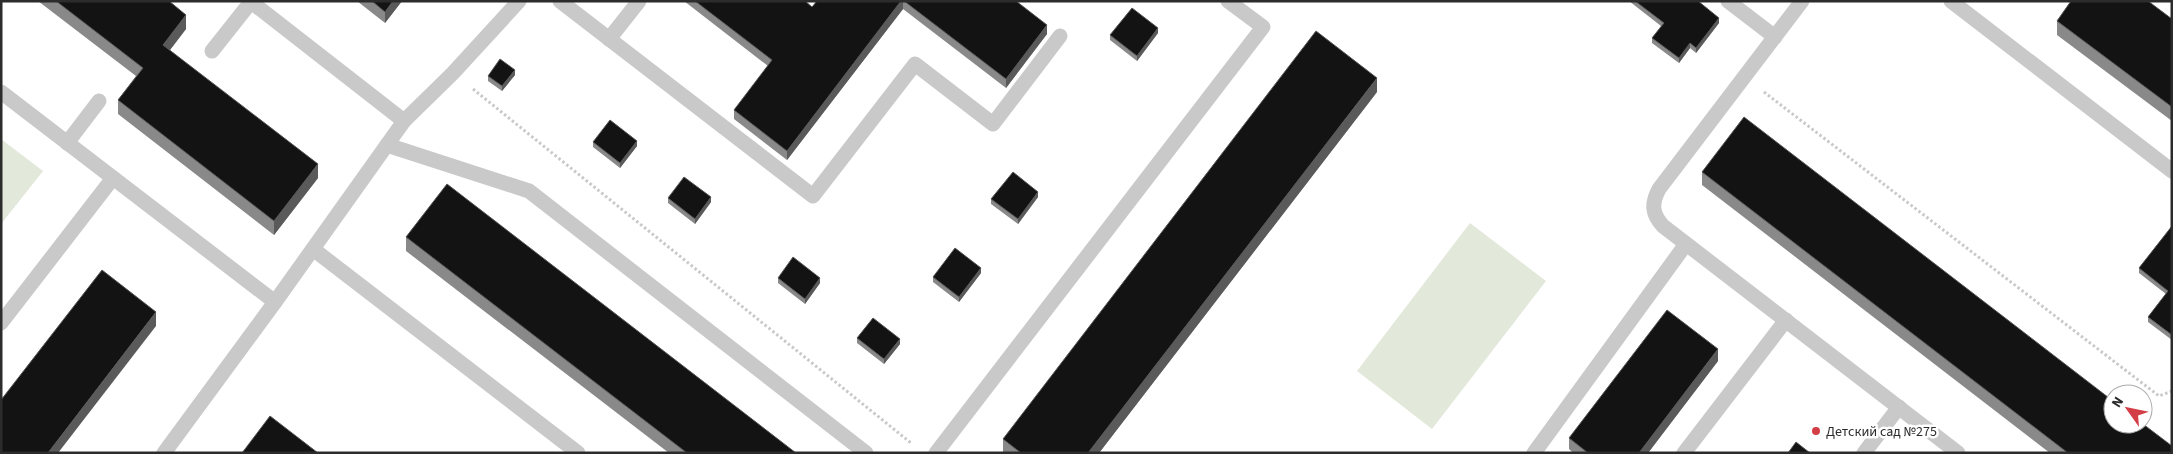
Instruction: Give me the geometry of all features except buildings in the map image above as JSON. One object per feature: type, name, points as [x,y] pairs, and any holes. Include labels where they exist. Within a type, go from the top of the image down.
[{"type":"lane","points":[[164,453],[404,121],[519,1]]},
{"type":"lane","points":[[560,1],[813,196],[915,64],[993,124],[1060,36]]},
{"type":"lane","points":[[609,39],[638,1]]},
{"type":"lane","points":[[936,453],[1262,27],[1228,1]]},
{"type":"lane","points":[[1728,1],[1775,38]]},
{"type":"lane","points":[[1802,1],[1654,198],[1653,208],[1656,218],[1686,244],[1958,453]]},
{"type":"lane","points":[[1951,1],[2172,171]]},
{"type":"lane","points":[[212,51],[250,2],[404,121]]},
{"type":"lane","points":[[1,92],[275,302]]},
{"type":"lane","points":[[67,143],[99,101]]},
{"type":"lane","points":[[387,145],[529,190],[866,453]]},
{"type":"lane","points":[[1,323],[113,178]]},
{"type":"lane","points":[[1534,453],[1686,244]]},
{"type":"lane","points":[[313,249],[578,453]]},
{"type":"lane","points":[[1684,453],[1786,320]]},
{"type":"lane","points":[[1864,453],[1899,407]]},
{"type":"path","points":[[453,72],[915,448]]},
{"type":"path","points":[[1744,77],[2159,396],[2172,391]]},
{"type":"shaded area","points":[[1,139],[43,171],[1,224]]},
{"type":"shaded area","points":[[1470,223],[1546,281],[1432,429],[1357,371]]},
{"type":"place","name":"Детский сад №275","points":[[1816,431]]}]
